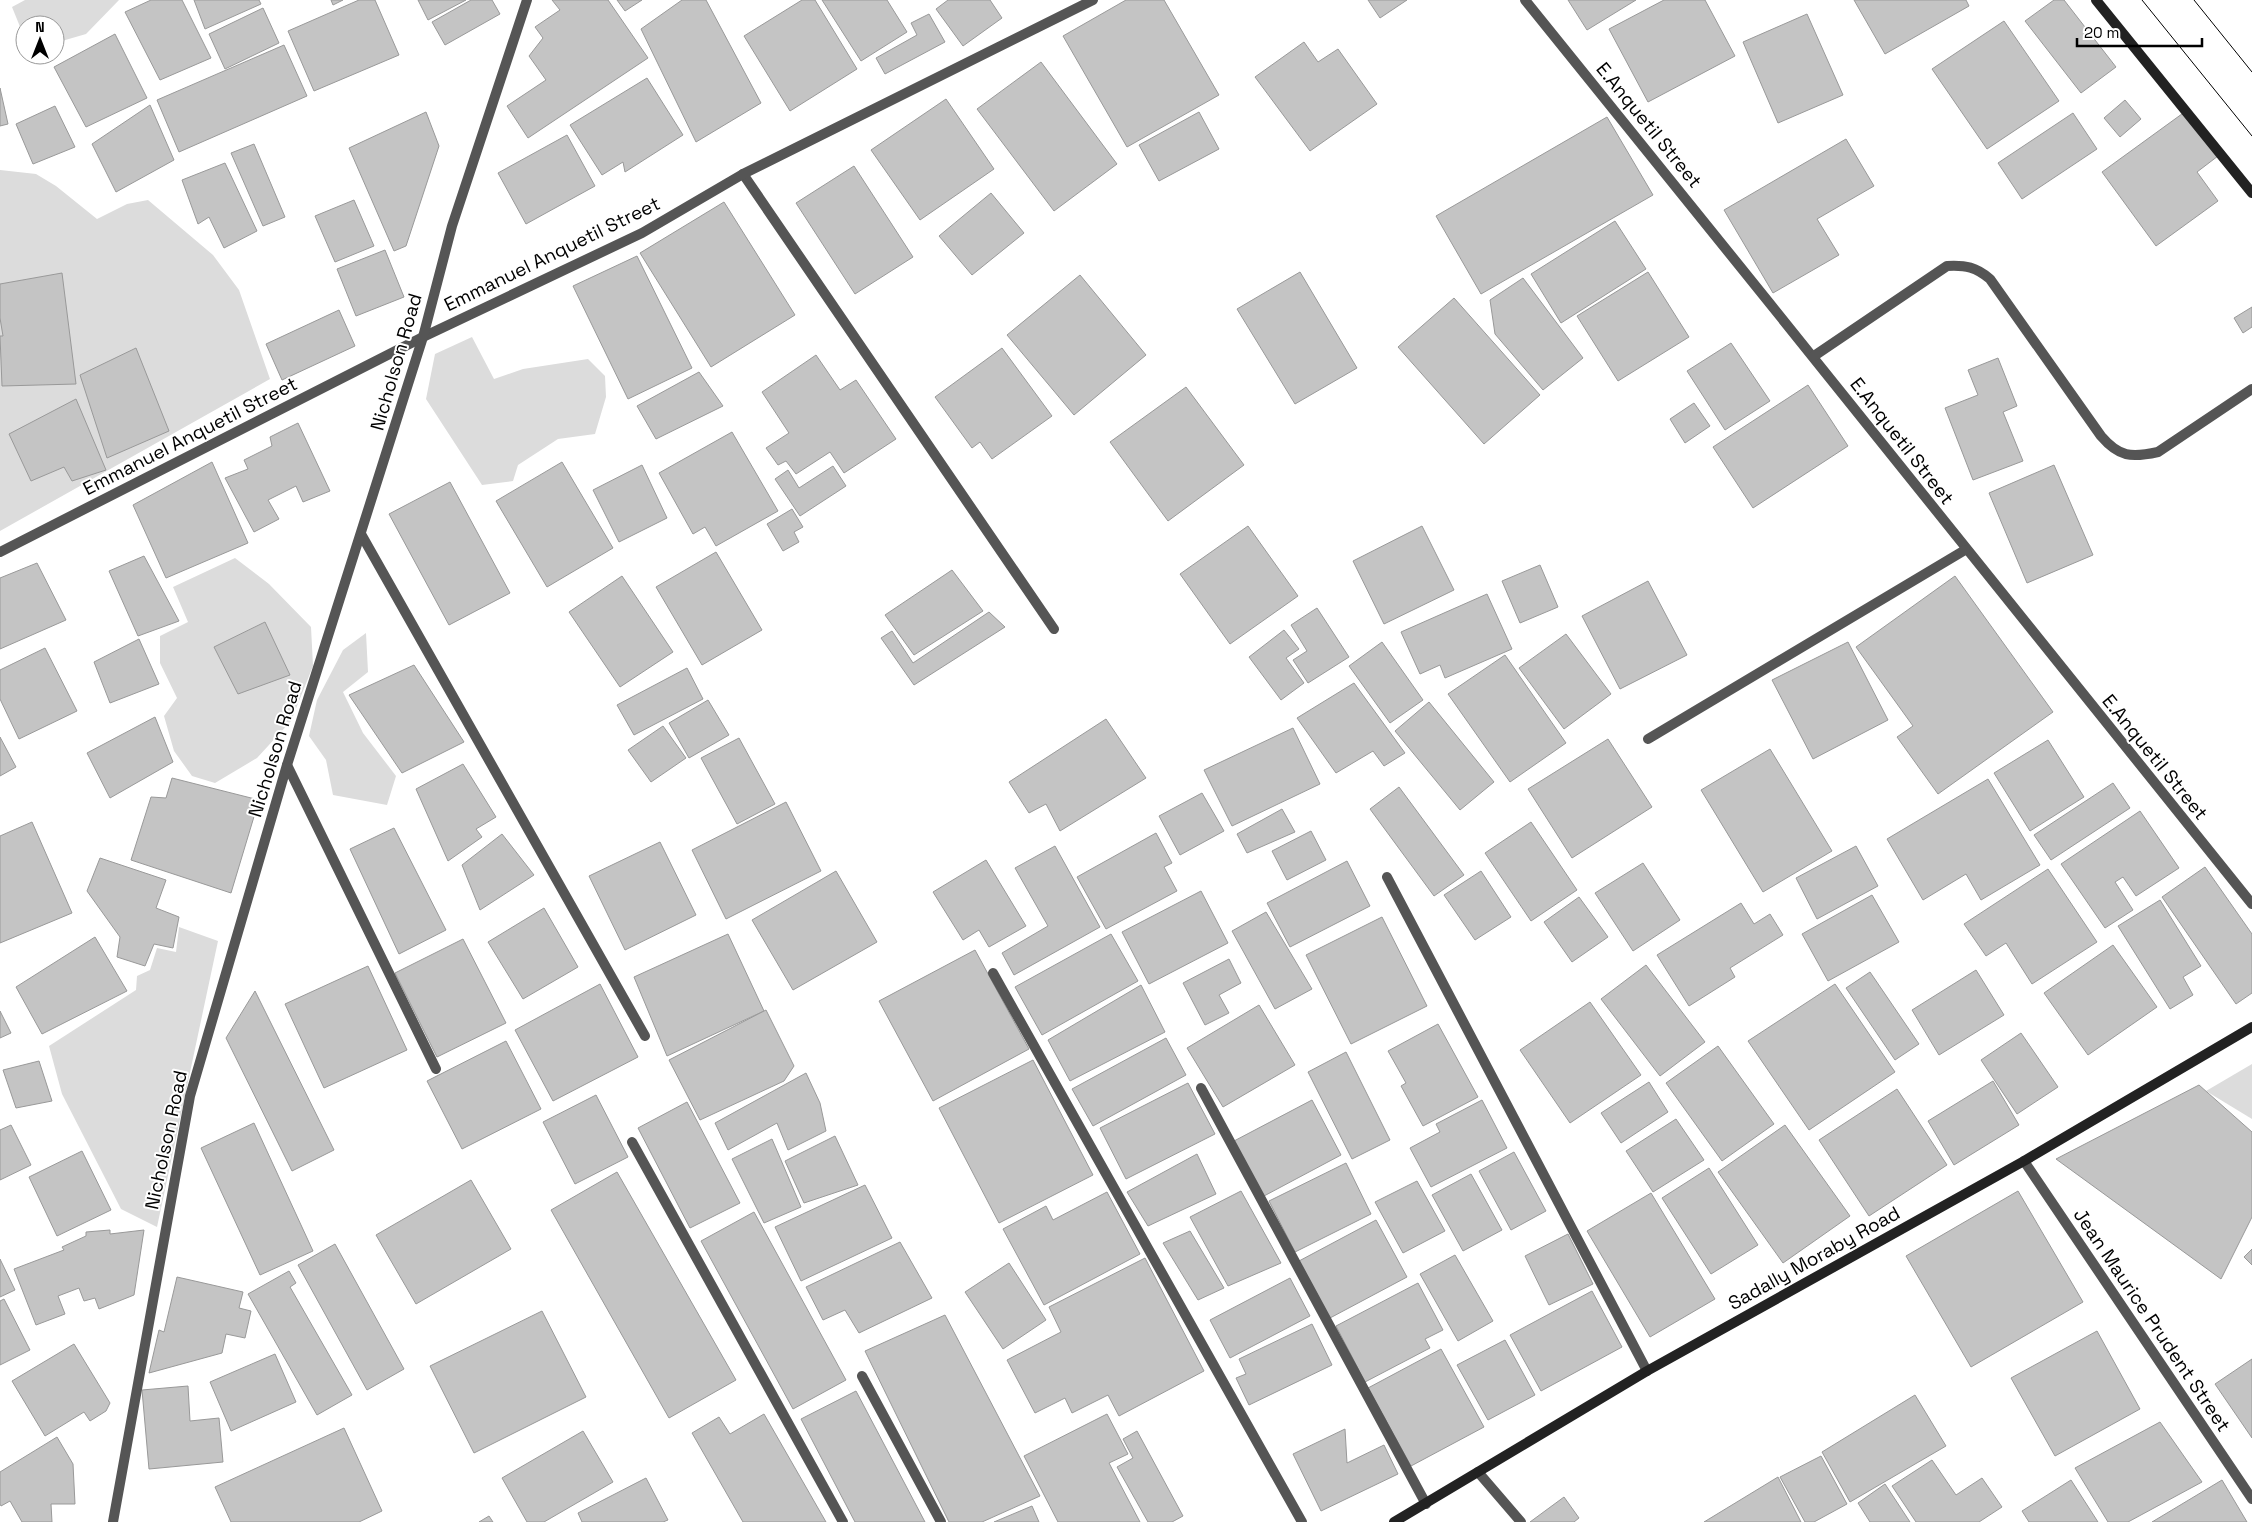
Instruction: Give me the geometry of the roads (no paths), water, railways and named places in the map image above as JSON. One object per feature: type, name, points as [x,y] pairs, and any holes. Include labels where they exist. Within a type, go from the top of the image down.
[{"type":"street","name":"Nicholson Road","points":[[112,1522],[190,1096],[287,765],[423,337],[452,226],[527,0]]},
{"type":"street","name":"Emmanuel Anquetil Street","points":[[0,552],[423,337],[642,233],[743,174],[1091,0]]},
{"type":"street","name":"E.Anquetil Street","points":[[1525,0],[1814,356],[1966,550],[2252,904]]},
{"type":"street","points":[[2096,0],[2252,193]]},
{"type":"street","points":[[743,174],[1054,629]]},
{"type":"street","points":[[1814,356],[1947,266],[1964,265],[1978,268],[1990,279],[2101,436],[2112,448],[2126,455],[2142,456],[2158,452],[2252,389]]},
{"type":"street","points":[[361,534],[645,1036]]},
{"type":"street","points":[[1648,739],[1966,550]]},
{"type":"street","points":[[287,765],[436,1069]]},
{"type":"street","points":[[1387,877],[1647,1371]]},
{"type":"street","points":[[993,972],[1302,1522]]},
{"type":"street","name":"Sadally Moraby Road","points":[[1394,1522],[1647,1371],[2024,1161],[2252,1027]]},
{"type":"street","points":[[1201,1088],[1426,1504]]},
{"type":"street","points":[[632,1142],[843,1522]]},
{"type":"street","name":"Jean Maurice Prudent Street","points":[[2024,1161],[2252,1499]]},
{"type":"street","points":[[862,1376],[941,1522]]},
{"type":"street","points":[[1478,1472],[1521,1522]]},
{"type":"tram line","points":[[2142,0],[2252,136]]},
{"type":"tram line","points":[[2194,0],[2252,72]]}]
